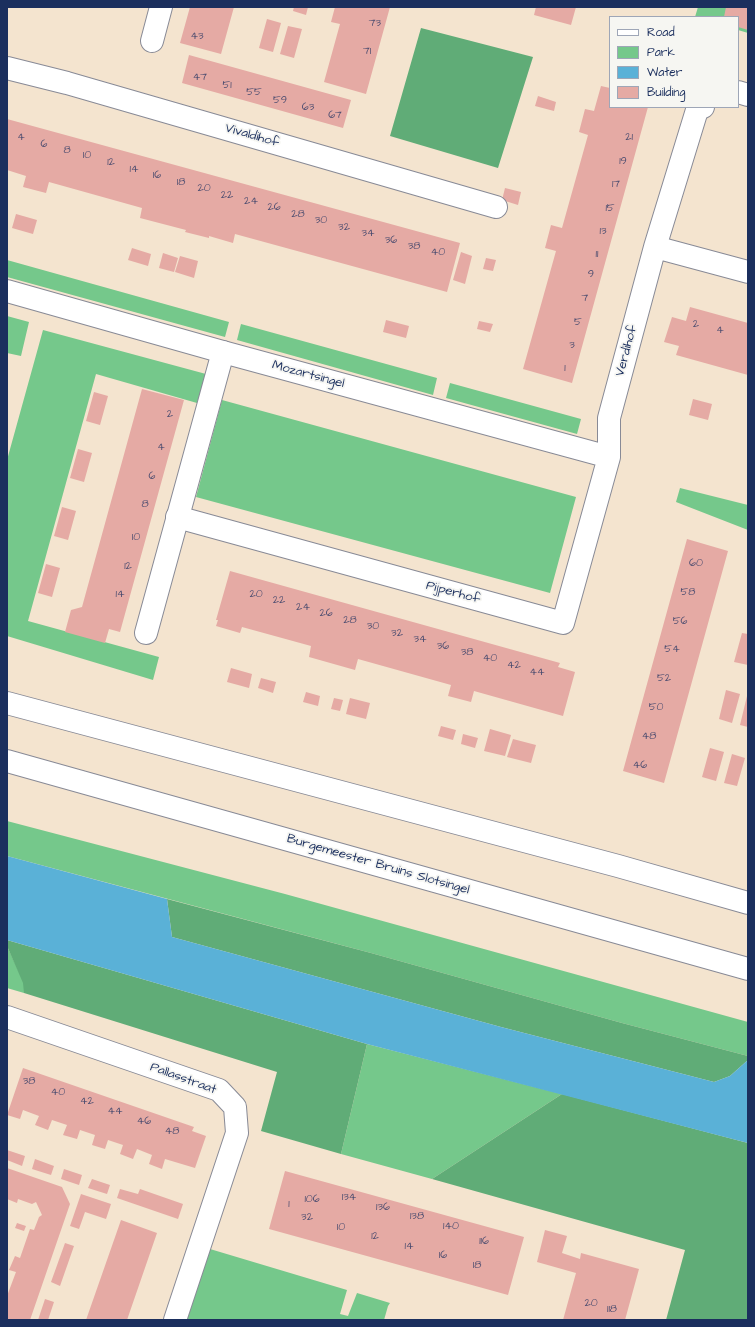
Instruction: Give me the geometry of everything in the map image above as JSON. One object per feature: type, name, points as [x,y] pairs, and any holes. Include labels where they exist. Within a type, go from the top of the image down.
[{"type":"street","points":[[152,41],[161,7]]},
{"type":"street","name":"Vivaldihof","points":[[7,68],[75,85],[496,207]]},
{"type":"street","name":"Verdihof","points":[[609,457],[609,418],[655,247],[697,110],[701,108]]},
{"type":"street","points":[[655,247],[748,272]]},
{"type":"street","name":"Mozartsingel","points":[[7,291],[223,352],[609,457]]},
{"type":"street","points":[[146,633],[223,352]]},
{"type":"street","name":"Pijperhof","points":[[177,517],[562,624],[609,457]]},
{"type":"street","points":[[7,703],[611,864],[748,903]]},
{"type":"street","name":"Burgemeester Bruins Slotsingel","points":[[7,761],[748,969]]},
{"type":"street","name":"Pallasstraat","points":[[7,1017],[219,1090],[235,1107],[237,1133],[175,1320]]},
{"type":"green space","points":[[698,7],[748,7],[748,33],[739,30],[739,16],[695,16]]},
{"type":"green space","points":[[421,28],[533,57],[498,168],[390,136]]},
{"type":"green space","points":[[7,260],[229,322],[225,337],[7,277]]},
{"type":"green space","points":[[7,316],[29,322],[21,356],[7,353]]},
{"type":"green space","points":[[241,324],[437,378],[433,395],[237,340]]},
{"type":"green space","points":[[43,330],[206,374],[197,403],[96,374],[28,621],[159,657],[153,680],[7,636],[7,460]]},
{"type":"green space","points":[[450,383],[581,419],[577,434],[446,398]]},
{"type":"green space","points":[[222,400],[576,497],[550,593],[196,497]]},
{"type":"green space","points":[[680,488],[748,505],[748,530],[676,502]]},
{"type":"green space","points":[[7,821],[285,894],[748,1022],[748,1056],[622,1023],[371,953],[7,856]]},
{"type":"green space","points":[[167,899],[748,1056],[748,1060],[730,1076],[714,1082],[501,1027],[172,937]]},
{"type":"green space","points":[[7,940],[367,1044],[341,1154],[261,1131],[277,1072],[24,993],[23,983],[7,946]]},
{"type":"green space","points":[[7,946],[24,983],[24,993],[7,988]]},
{"type":"green space","points":[[367,1044],[562,1094],[432,1179],[341,1154]]},
{"type":"green space","points":[[562,1094],[748,1143],[748,1320],[666,1320],[685,1250],[432,1179]]},
{"type":"green space","points":[[210,1249],[347,1290],[340,1314],[348,1316],[357,1293],[390,1303],[384,1320],[187,1320]]},
{"type":"water","points":[[7,856],[167,899],[172,937],[501,1027],[714,1082],[730,1076],[748,1060],[748,1143],[367,1044],[7,940]]},
{"type":"building","points":[[190,7],[234,7],[221,54],[180,43]]},
{"type":"building","points":[[294,7],[308,7],[306,15],[293,11]]},
{"type":"building","points":[[335,7],[390,7],[366,94],[324,82],[340,24],[331,22]]},
{"type":"building","points":[[536,7],[576,7],[571,25],[534,15]]},
{"type":"building","points":[[726,7],[748,7],[748,30],[739,27],[739,16],[724,16]]},
{"type":"building","points":[[267,19],[281,23],[273,52],[259,48]]},
{"type":"building","points":[[288,26],[302,29],[294,58],[280,54]]},
{"type":"building","points":[[189,55],[351,100],[343,128],[182,83]]},
{"type":"building","points":[[601,86],[609,88],[609,108],[648,108],[572,383],[523,369],[556,251],[545,248],[551,225],[562,228],[588,135],[579,132],[585,109],[594,111]]},
{"type":"building","points":[[538,96],[556,102],[554,111],[535,106]]},
{"type":"building","points":[[7,119],[460,243],[447,292],[235,234],[233,243],[209,236],[209,238],[185,232],[186,230],[140,218],[142,208],[49,182],[46,193],[23,187],[26,176],[7,170]]},
{"type":"building","points":[[505,188],[521,192],[518,205],[502,200]]},
{"type":"building","points":[[16,214],[37,220],[33,234],[12,228]]},
{"type":"building","points":[[132,248],[151,254],[148,266],[128,260]]},
{"type":"building","points":[[461,252],[472,256],[465,284],[453,280]]},
{"type":"building","points":[[163,253],[178,258],[174,272],[159,268]]},
{"type":"building","points":[[180,256],[198,261],[194,278],[175,272]]},
{"type":"building","points":[[486,258],[496,260],[493,271],[483,269]]},
{"type":"building","points":[[690,307],[748,323],[748,375],[676,355],[679,346],[664,342],[672,317],[686,321]]},
{"type":"building","points":[[386,320],[409,326],[406,338],[383,332]]},
{"type":"building","points":[[479,321],[493,324],[490,332],[477,329]]},
{"type":"building","points":[[142,389],[184,400],[120,632],[109,629],[105,643],[65,632],[71,610],[82,607]]},
{"type":"building","points":[[94,392],[108,396],[100,425],[86,421]]},
{"type":"building","points":[[693,399],[712,404],[708,420],[689,415]]},
{"type":"building","points":[[78,449],[92,453],[84,482],[70,478]]},
{"type":"building","points":[[62,507],[76,511],[68,540],[54,536]]},
{"type":"building","points":[[687,539],[728,551],[664,783],[623,771]]},
{"type":"building","points":[[46,564],[60,568],[52,597],[38,593]]},
{"type":"building","points":[[230,571],[560,663],[558,667],[575,672],[563,716],[474,691],[471,702],[448,696],[451,685],[358,659],[355,670],[309,657],[311,646],[242,627],[240,633],[216,626],[218,620],[216,620]]},
{"type":"building","points":[[742,633],[748,634],[748,665],[734,662]]},
{"type":"building","points":[[231,668],[252,674],[249,688],[227,682]]},
{"type":"building","points":[[261,678],[276,682],[273,693],[258,688]]},
{"type":"building","points":[[726,690],[740,694],[732,723],[719,719]]},
{"type":"building","points":[[306,692],[320,696],[318,706],[303,702]]},
{"type":"building","points":[[748,696],[748,727],[740,725]]},
{"type":"building","points":[[334,698],[343,700],[340,711],[331,709]]},
{"type":"building","points":[[350,698],[370,703],[366,719],[346,714]]},
{"type":"building","points":[[441,726],[456,730],[453,740],[438,736]]},
{"type":"building","points":[[490,729],[511,735],[505,756],[484,751]]},
{"type":"building","points":[[463,734],[478,738],[475,748],[461,744]]},
{"type":"building","points":[[513,739],[536,745],[531,763],[507,757]]},
{"type":"building","points":[[710,748],[724,752],[716,781],[702,777]]},
{"type":"building","points":[[732,754],[745,758],[737,786],[724,783]]},
{"type":"building","points":[[23,1068],[194,1127],[192,1131],[206,1136],[195,1168],[165,1159],[162,1169],[149,1164],[152,1155],[137,1149],[133,1159],[120,1154],[123,1145],[108,1140],[105,1149],[92,1145],[95,1135],[80,1130],[77,1139],[63,1135],[67,1125],[52,1120],[48,1130],[35,1125],[39,1116],[23,1110],[20,1119],[7,1115]]},
{"type":"building","points":[[7,1150],[25,1156],[22,1166],[7,1160]]},
{"type":"building","points":[[35,1159],[54,1166],[51,1175],[32,1169]]},
{"type":"building","points":[[7,1168],[62,1187],[70,1204],[30,1320],[7,1320],[7,1296],[16,1272],[9,1270],[15,1256],[20,1258],[30,1229],[34,1230],[39,1217],[42,1215],[36,1202],[32,1204],[18,1199],[17,1203],[7,1199]]},
{"type":"building","points":[[64,1169],[82,1175],[79,1185],[61,1179]]},
{"type":"building","points":[[285,1171],[524,1237],[508,1295],[269,1229]]},
{"type":"building","points":[[92,1179],[110,1185],[107,1194],[88,1188]]},
{"type":"building","points":[[120,1189],[138,1194],[140,1189],[183,1204],[178,1219],[117,1198]]},
{"type":"building","points":[[81,1194],[111,1204],[106,1219],[85,1212],[79,1229],[70,1226]]},
{"type":"building","points":[[121,1220],[157,1233],[127,1320],[86,1320]]},
{"type":"building","points":[[17,1223],[26,1226],[24,1231],[15,1228]]},
{"type":"building","points":[[545,1230],[567,1236],[562,1253],[580,1259],[581,1253],[639,1269],[625,1320],[563,1320],[576,1273],[537,1262]]},
{"type":"building","points":[[65,1243],[74,1246],[60,1286],[51,1282]]},
{"type":"building","points":[[45,1299],[54,1302],[48,1320],[38,1320]]}]
